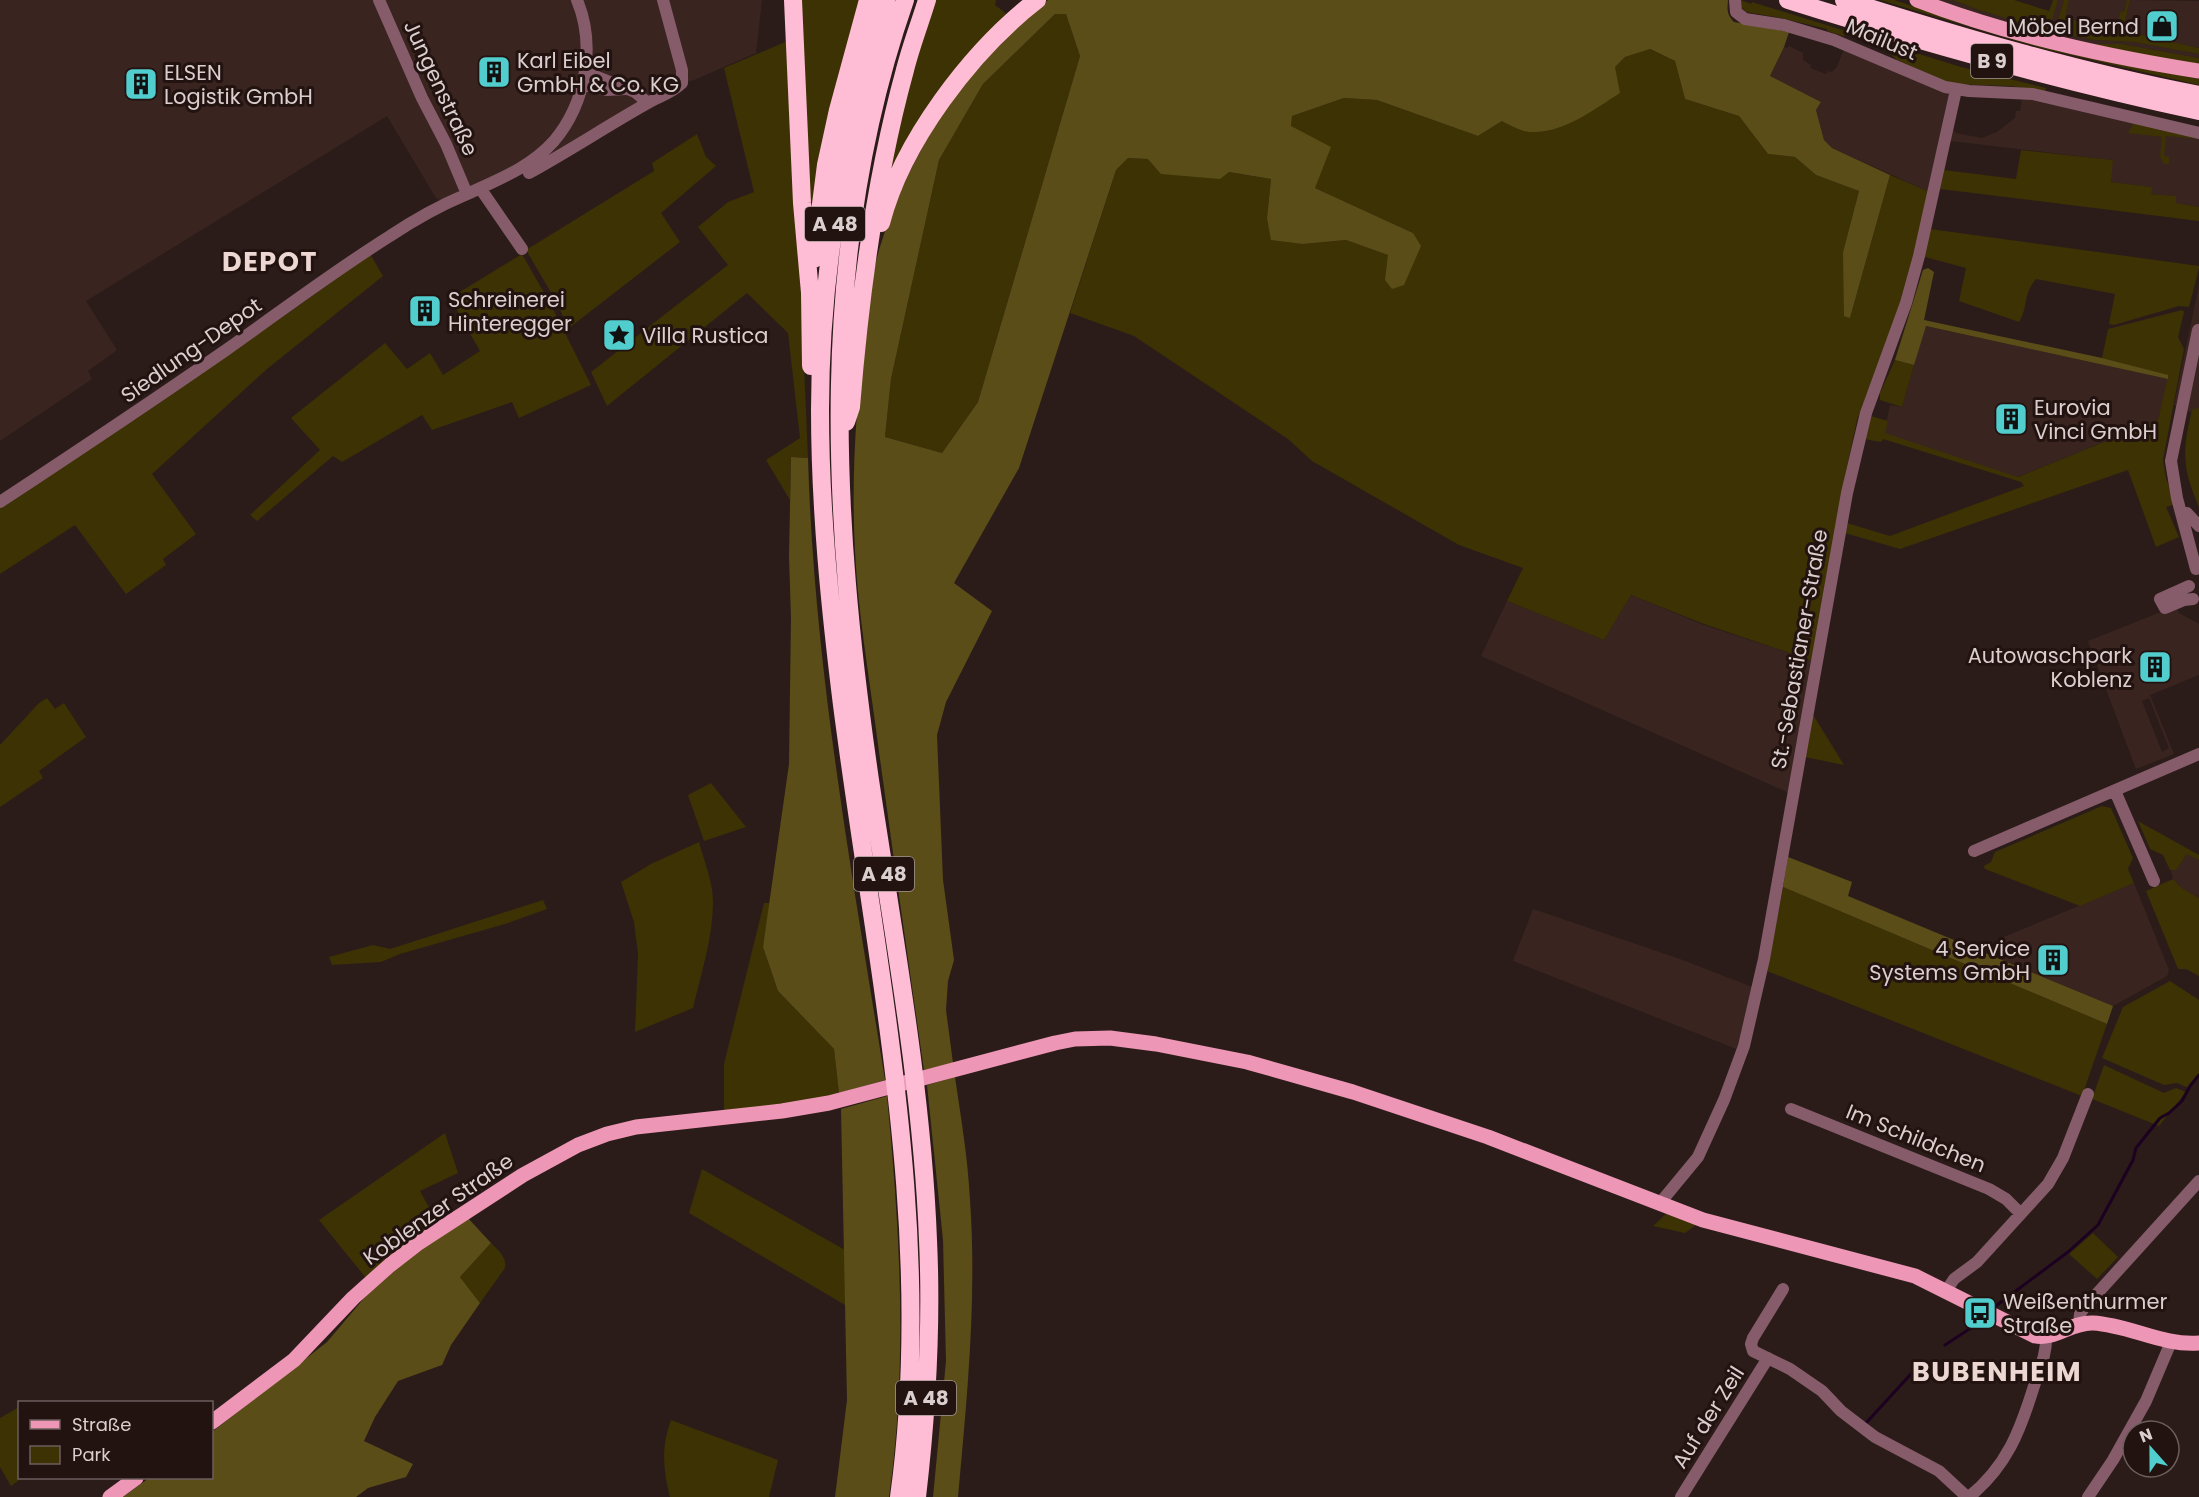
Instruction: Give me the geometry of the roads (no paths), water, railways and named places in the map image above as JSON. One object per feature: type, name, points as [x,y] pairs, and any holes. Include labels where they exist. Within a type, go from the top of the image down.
[{"type":"highway","points":[[793,0],[802,203],[810,294],[812,409],[830,452]]},
{"type":"highway","points":[[810,294],[829,154],[851,57],[868,0]]},
{"type":"highway","name":"A 48","points":[[886,0],[855,113],[837,208],[825,306],[820,409],[830,452],[842,527],[851,627],[870,775],[912,1064],[928,1238],[928,1367],[917,1497]]},
{"type":"highway","name":"A 48","points":[[899,1497],[907,1441],[912,1314],[905,1167],[885,994],[842,702],[829,581],[830,452],[839,374],[843,305],[855,208],[873,116],[905,0]]},
{"type":"highway","points":[[830,452],[851,407],[861,303],[881,171],[905,68],[927,0]]},
{"type":"highway","points":[[861,303],[883,216],[896,183],[923,130],[968,67],[996,36],[1037,0]]},
{"type":"highway","name":"B 9","points":[[1788,0],[1965,54],[2199,111]]},
{"type":"highway","name":"B 9","points":[[1844,0],[1963,38],[2199,95]]},
{"type":"main road","points":[[1917,0],[2063,45],[2199,71]]},
{"type":"main road","name":"Koblenzer Straße","points":[[213,1421],[294,1360],[353,1298],[390,1264],[427,1237],[523,1175],[564,1152],[607,1134],[636,1127],[782,1111],[843,1100],[1076,1039],[1124,1039],[1247,1062],[1399,1106],[1488,1137],[1656,1202]]},
{"type":"main road","points":[[1656,1202],[1717,1224],[1902,1272],[1946,1291],[2031,1334],[2046,1336],[2079,1324],[2109,1326],[2171,1342],[2199,1343]]},
{"type":"main road","points":[[110,1497],[135,1479]]},
{"type":"street","name":"Jungenstraße","points":[[379,0],[467,194]]},
{"type":"street","points":[[577,0],[586,36],[584,78],[607,90],[626,89],[640,94],[648,103]]},
{"type":"street","points":[[529,173],[682,83],[682,70],[663,0]]},
{"type":"street","name":"Mailust","points":[[1735,0],[1736,12],[1745,19],[1784,26],[1834,40],[1945,87],[1956,90],[2033,94],[2199,133]]},
{"type":"street","name":"Siedlung-Depot","points":[[0,502],[138,411],[388,236],[418,218],[520,169],[543,152],[566,123],[584,78]]},
{"type":"street","name":"St.-Sebastianer-Straße","points":[[1656,1202],[1698,1157],[1724,1100],[1744,1046],[1764,959],[1847,493],[1866,413],[1906,303],[1919,256],[1956,90]]},
{"type":"street","points":[[480,188],[522,249]]},
{"type":"street","points":[[2196,602],[2189,586],[2190,579],[2198,568],[2174,484],[2172,454],[2198,330]]},
{"type":"street","points":[[2174,484],[2199,542]]},
{"type":"street","points":[[2187,513],[2199,526]]},
{"type":"street","points":[[2189,586],[2160,599],[2160,603],[2165,608],[2184,600],[2196,602]]},
{"type":"street","points":[[1974,851],[2199,754]]},
{"type":"street","points":[[2115,791],[2154,881]]},
{"type":"street","points":[[1946,1291],[1954,1279],[1977,1262],[2044,1190],[2059,1167],[2088,1094]]},
{"type":"street","name":"Im Schildchen","points":[[1791,1109],[1989,1189],[2006,1199],[2021,1214]]},
{"type":"street","points":[[2079,1324],[2080,1314],[2084,1308],[2199,1181]]},
{"type":"street","points":[[1783,1289],[1751,1344],[1753,1351],[1790,1369],[1822,1391],[1841,1411],[1875,1437],[1939,1471],[1968,1497],[1994,1474],[2013,1444],[2044,1355],[2046,1336]]},
{"type":"street","points":[[2088,1497],[2113,1460],[2146,1401],[2171,1342]]},
{"type":"street","name":"Auf der Zeil","points":[[1681,1497],[1768,1358]]},
{"type":"waterway","points":[[1993,1311],[1997,1305],[2068,1252],[2098,1225],[2133,1160],[2136,1148],[2160,1118],[2182,1101],[2199,1075]]},
{"type":"waterway","points":[[1945,1345],[1986,1318]]},
{"type":"waterway","points":[[1866,1423],[1921,1363]]},
{"type":"place","name":"Möbel Bernd","points":[[2162,26]]},
{"type":"place","name":"Karl Eibel GmbH & Co. KG","points":[[494,72]]},
{"type":"place","name":"ELSEN Logistik GmbH","points":[[141,84]]},
{"type":"place","name":"Schreinerei Hinteregger","points":[[425,311]]},
{"type":"place","name":"Villa Rustica","points":[[619,335]]},
{"type":"place","name":"Eurovia Vinci GmbH","points":[[2011,419]]},
{"type":"place","name":"Autowaschpark Koblenz","points":[[2155,667]]},
{"type":"place","name":"4 Service Systems GmbH","points":[[2053,960]]},
{"type":"place","name":"Weißenthurmer Straße","points":[[1980,1313]]},
{"type":"district","name":"DEPOT","points":[[270,261]]},
{"type":"district","name":"BUBENHEIM","points":[[1997,1371]]}]
